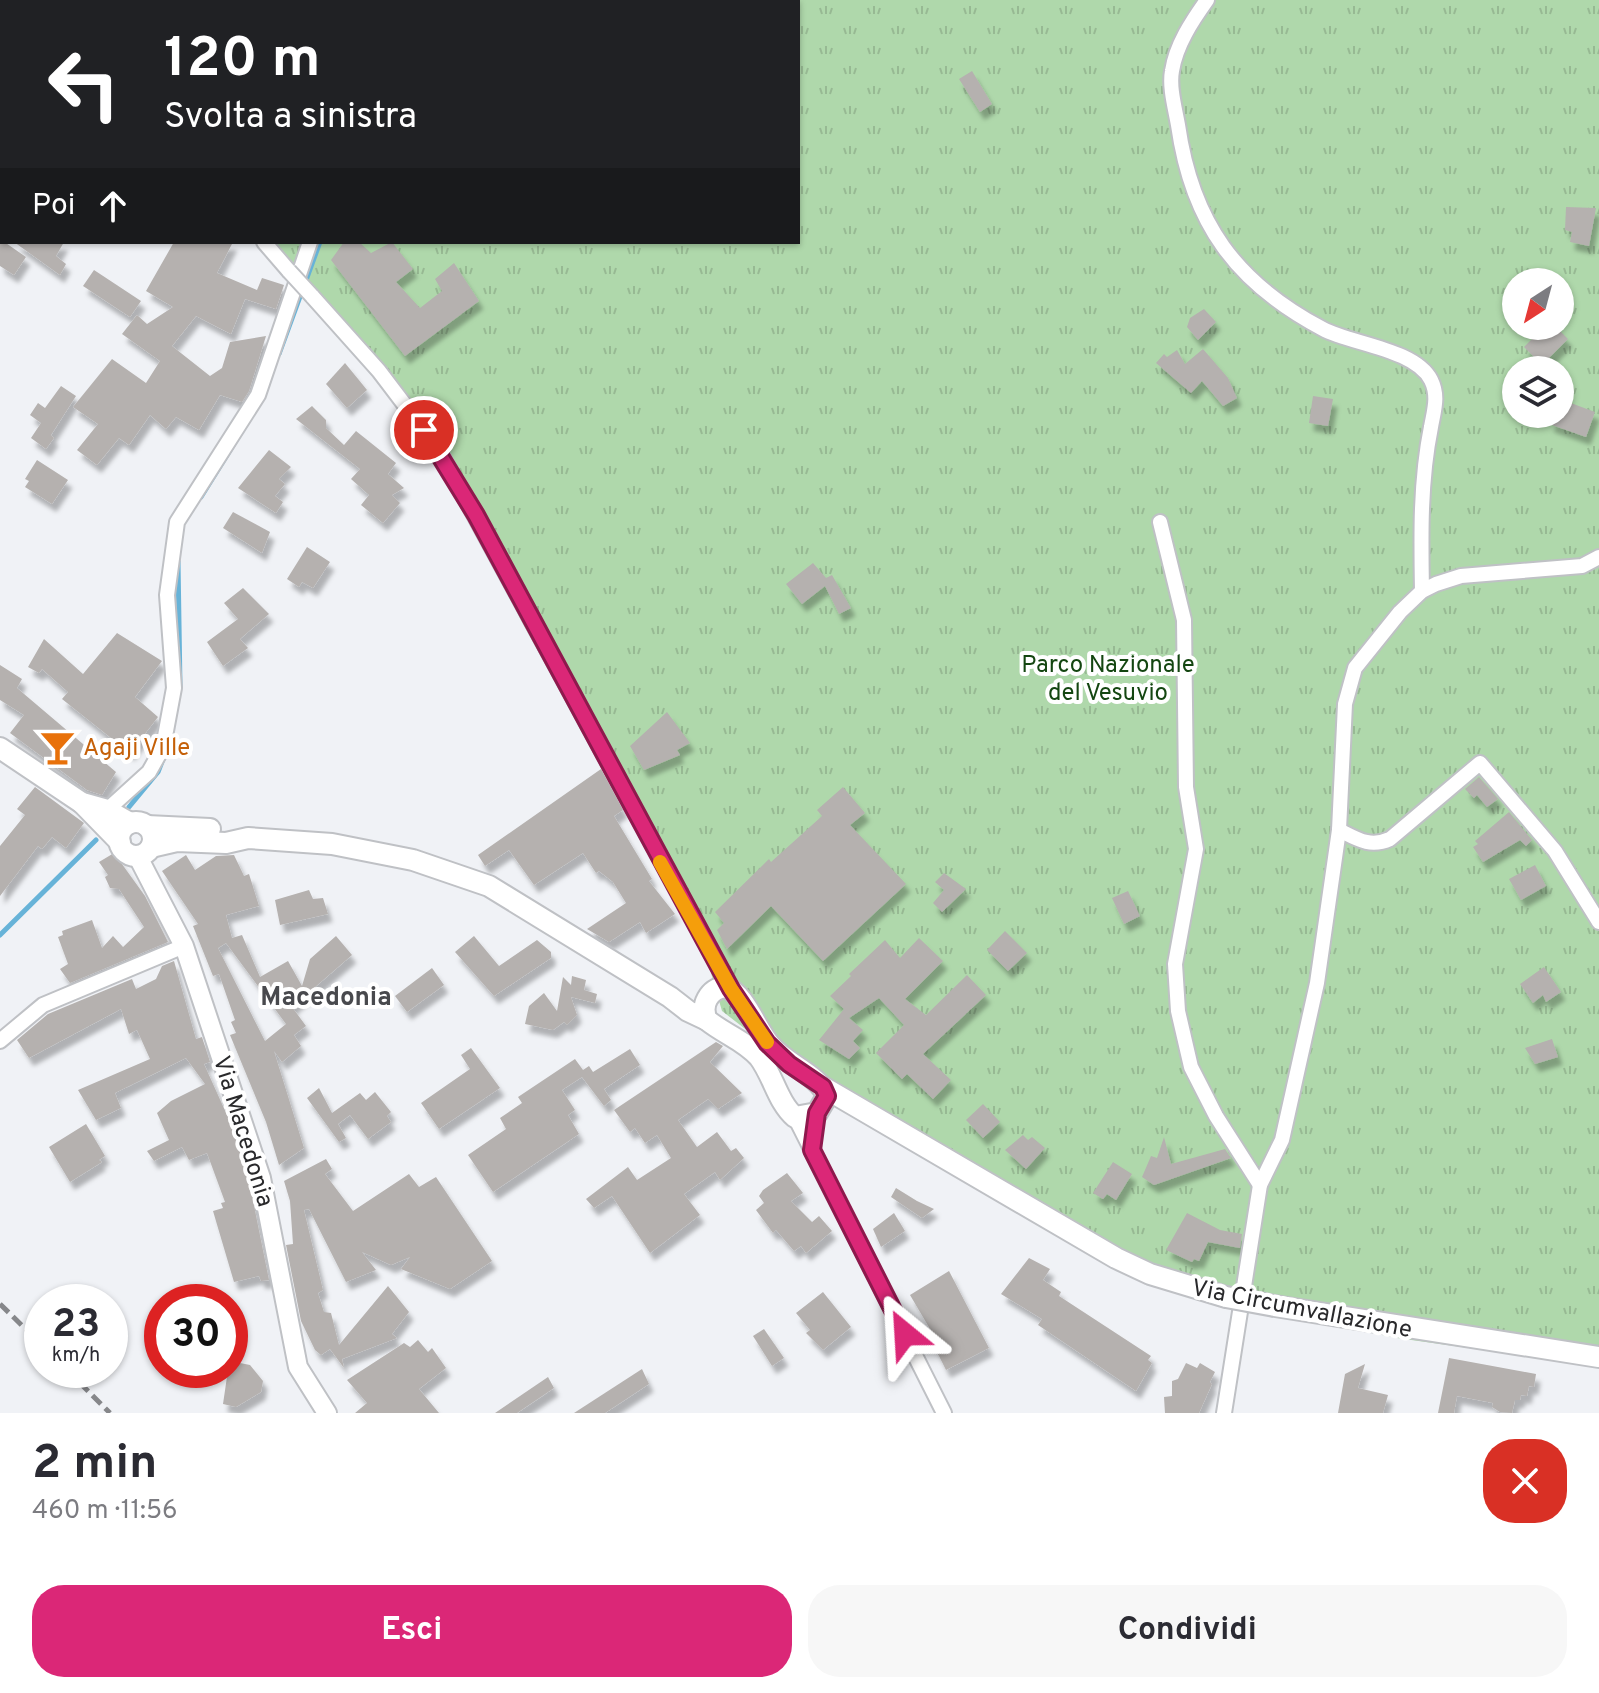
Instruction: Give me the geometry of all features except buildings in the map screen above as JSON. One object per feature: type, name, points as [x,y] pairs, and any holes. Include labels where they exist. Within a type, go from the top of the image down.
[{"type":"main road","points":[[0,748],[82,803],[126,852],[144,851],[177,841],[226,843],[248,838]]},
{"type":"main road","points":[[82,803],[107,810],[138,824],[153,835],[144,851]]},
{"type":"main road","points":[[120,842],[121,831],[138,824],[225,830],[248,838],[346,846],[413,860],[489,886],[751,1049],[771,1073],[788,1111],[795,1117]]},
{"type":"main road","points":[[670,997],[717,993],[821,1102]]},
{"type":"main road","points":[[707,1020],[704,1008],[717,993]]},
{"type":"main road","name":"Via Circumvallazione","points":[[795,1117],[821,1102],[857,1107],[1116,1258],[1150,1274],[1226,1297],[1599,1357]]},
{"type":"street","points":[[1207,0],[1179,48],[1172,73],[1188,176],[1206,220],[1240,270],[1258,288],[1326,331],[1385,348],[1430,377],[1436,393],[1425,461],[1422,591]]},
{"type":"street","points":[[266,244],[379,371],[439,450],[713,957],[717,993]]},
{"type":"street","points":[[107,810],[149,772],[163,747],[174,688],[167,595],[177,522],[258,395],[309,244]]},
{"type":"street","points":[[1160,522],[1184,620],[1186,787],[1196,849],[1175,964],[1178,1011],[1191,1067],[1216,1116],[1260,1185]]},
{"type":"street","points":[[1224,1413],[1260,1185],[1282,1140],[1317,983],[1339,830],[1345,704],[1355,668],[1384,629],[1422,591],[1461,576],[1556,570],[1582,566],[1599,557]]},
{"type":"street","points":[[1339,830],[1362,842],[1377,845],[1390,839],[1480,763],[1555,851],[1599,922]]},
{"type":"street","name":"Via Macedonia","points":[[144,851],[184,946],[261,1178],[298,1367],[327,1413]]},
{"type":"street","points":[[0,1041],[43,1005],[184,946]]},
{"type":"street","points":[[812,1150],[821,1102]]},
{"type":"street","points":[[795,1117],[944,1413]]},
{"type":"green space","name":"Parco Nazionale del Vesuvio","points":[[800,0],[1599,0],[1599,1366],[1397,1338],[1242,1307],[1160,1284],[1036,1224],[862,1116],[722,1011],[705,952],[524,626],[438,460],[346,343],[259,244],[800,244]]},
{"type":"waterway","points":[[279,354],[319,244]]},
{"type":"waterway","points":[[201,497],[263,397]]},
{"type":"waterway","points":[[178,561],[180,687]]},
{"type":"waterway","points":[[129,807],[158,772],[172,736]]},
{"type":"waterway","points":[[0,935],[96,840]]},
{"type":"railway","points":[[0,1304],[24,1327]]},
{"type":"railway","points":[[85,1388],[110,1413]]},
{"type":"slow traffic","points":[[660,862],[731,989],[767,1042]]},
{"type":"place","name":"Agaji Ville","points":[[57,747]]},
{"type":"district","name":"Macedonia","points":[[326,996]]},
{"type":"route","points":[[424,430],[476,515],[643,831],[731,989],[767,1043],[789,1064],[823,1087],[827,1096],[824,1106],[817,1113],[812,1150],[905,1334]]}]
